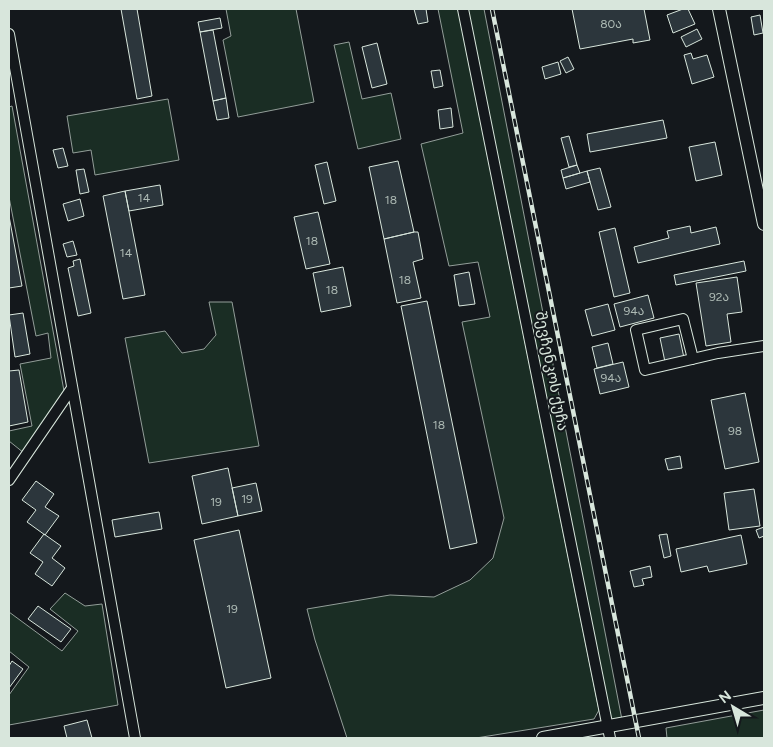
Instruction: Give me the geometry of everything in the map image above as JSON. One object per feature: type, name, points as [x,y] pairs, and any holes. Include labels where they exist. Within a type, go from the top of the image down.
[{"type":"main road","points":[[719,9],[764,224]]},
{"type":"main road","points":[[543,738],[610,733],[764,698]]},
{"type":"street","name":"შევჩენკოს ქუჩა","points":[[463,9],[610,733]]},
{"type":"street","points":[[9,34],[135,738]]},
{"type":"street","points":[[692,359],[683,319],[636,330],[645,370],[764,346]]},
{"type":"street","points":[[9,480],[72,388]]},
{"type":"green space","points":[[226,9],[296,9],[314,102],[238,117],[223,40],[231,36]]},
{"type":"green space","points":[[438,9],[458,9],[599,710],[594,719],[476,738],[347,738],[315,640],[307,609],[390,595],[434,597],[470,580],[493,558],[504,518],[462,322],[490,317],[478,262],[449,266],[421,144],[463,133]]},
{"type":"green space","points":[[463,9],[484,9],[623,725],[608,727]]},
{"type":"green space","points":[[349,42],[362,99],[391,93],[401,139],[358,149],[334,45]]},
{"type":"green space","points":[[168,99],[179,160],[95,175],[91,150],[73,153],[67,116]]},
{"type":"green space","points":[[12,106],[64,391],[24,453],[9,441],[9,431],[32,426],[20,364],[51,358],[48,333],[36,336],[9,197],[9,107]]},
{"type":"green space","points":[[209,302],[232,302],[259,446],[149,463],[125,338],[165,331],[182,353],[204,349],[216,335]]},
{"type":"green space","points":[[65,593],[85,606],[102,604],[118,705],[9,725],[9,695],[29,667],[9,651],[9,612],[62,651],[78,631],[50,609]]},
{"type":"green space","points":[[764,710],[764,738],[667,738],[666,728]]},
{"type":"building","points":[[121,9],[137,9],[152,96],[137,99]]},
{"type":"building","points":[[414,9],[426,9],[428,22],[418,24]]},
{"type":"building","points":[[572,9],[644,9],[650,40],[633,43],[633,39],[580,49]]},
{"type":"building","points":[[688,9],[695,24],[673,33],[667,15]]},
{"type":"building","points":[[760,15],[763,33],[754,35],[751,17]]},
{"type":"building","points":[[220,18],[222,28],[200,32],[198,22]]},
{"type":"building","points":[[697,29],[702,39],[686,47],[681,37]]},
{"type":"building","points":[[213,30],[226,98],[213,101],[200,32]]},
{"type":"building","points":[[377,43],[387,84],[372,88],[362,47]]},
{"type":"building","points":[[691,53],[693,59],[707,55],[714,77],[692,84],[684,55]]},
{"type":"building","points":[[568,57],[574,69],[566,73],[560,61]]},
{"type":"building","points":[[558,62],[561,74],[545,79],[542,67]]},
{"type":"building","points":[[440,70],[443,86],[434,88],[431,71]]},
{"type":"building","points":[[226,98],[229,118],[217,120],[213,101]]},
{"type":"building","points":[[451,108],[453,127],[440,129],[438,110]]},
{"type":"building","points":[[663,120],[667,138],[590,152],[587,134]]},
{"type":"building","points":[[569,136],[577,165],[569,167],[561,138]]},
{"type":"building","points":[[715,142],[722,175],[696,181],[689,147]]},
{"type":"building","points":[[63,148],[68,166],[58,168],[53,150]]},
{"type":"building","points":[[398,161],[414,232],[384,239],[369,167]]},
{"type":"building","points":[[327,162],[336,201],[324,204],[315,165]]},
{"type":"building","points":[[577,165],[580,173],[563,178],[561,170]]},
{"type":"building","points":[[600,168],[611,207],[598,210],[587,171]]},
{"type":"building","points":[[84,169],[89,192],[80,194],[76,170]]},
{"type":"building","points":[[587,171],[590,182],[566,189],[563,178]]},
{"type":"building","points":[[160,185],[163,205],[129,211],[125,191]]},
{"type":"building","points":[[125,191],[145,295],[123,299],[103,196]]},
{"type":"building","points":[[80,199],[84,216],[68,221],[63,204]]},
{"type":"building","points":[[318,212],[330,264],[306,269],[294,217]]},
{"type":"building","points":[[9,216],[22,286],[9,288]]},
{"type":"building","points":[[690,226],[691,233],[716,227],[720,244],[638,263],[634,247],[669,238],[667,231]]},
{"type":"building","points":[[615,228],[630,293],[614,297],[599,232]]},
{"type":"building","points":[[418,232],[423,259],[413,262],[421,298],[397,303],[384,239]]},
{"type":"building","points":[[73,241],[77,255],[67,257],[63,244]]},
{"type":"building","points":[[80,259],[91,313],[78,316],[68,268],[74,266],[73,261]]},
{"type":"building","points":[[744,261],[746,271],[676,285],[674,275]]},
{"type":"building","points":[[343,267],[351,306],[321,312],[313,273]]},
{"type":"building","points":[[469,272],[475,304],[459,306],[454,275]]},
{"type":"building","points":[[737,277],[742,312],[727,314],[731,342],[706,346],[696,283]]},
{"type":"building","points":[[648,295],[654,318],[620,327],[614,304]]},
{"type":"building","points":[[427,301],[477,543],[450,549],[401,306]]},
{"type":"building","points":[[608,304],[615,330],[592,336],[585,310]]},
{"type":"building","points":[[23,313],[30,354],[15,357],[9,315]]},
{"type":"building","points":[[679,334],[684,358],[665,362],[660,338]]},
{"type":"building","points":[[608,343],[613,364],[597,368],[592,347]]},
{"type":"building","points":[[623,362],[629,387],[600,394],[594,369]]},
{"type":"building","points":[[19,370],[28,422],[9,426],[9,371]]},
{"type":"building","points":[[745,393],[759,462],[725,469],[711,400]]},
{"type":"building","points":[[680,456],[682,468],[668,470],[665,459]]},
{"type":"building","points":[[228,468],[238,516],[202,524],[192,476]]},
{"type":"building","points":[[36,481],[54,494],[45,507],[59,516],[45,535],[27,522],[36,510],[22,500]]},
{"type":"building","points":[[256,483],[262,511],[238,516],[232,488]]},
{"type":"building","points":[[754,489],[760,526],[729,530],[724,493]]},
{"type":"building","points":[[159,512],[162,529],[115,537],[112,520]]},
{"type":"building","points":[[764,527],[764,536],[759,538],[756,530]]},
{"type":"building","points":[[239,530],[271,678],[226,688],[194,540]]},
{"type":"building","points":[[44,534],[61,546],[52,558],[65,568],[52,586],[35,574],[43,562],[30,553]]},
{"type":"building","points":[[667,534],[671,556],[664,558],[659,535]]},
{"type":"building","points":[[741,535],[747,564],[709,572],[707,566],[681,572],[676,549]]},
{"type":"building","points":[[650,566],[652,577],[642,579],[644,585],[634,587],[630,571]]},
{"type":"building","points":[[38,606],[71,629],[61,642],[28,619]]},
{"type":"building","points":[[12,661],[23,669],[9,688],[9,666]]},
{"type":"building","points":[[87,720],[92,738],[67,738],[64,726]]},
{"type":"railway","points":[[492,9],[639,738]]}]
